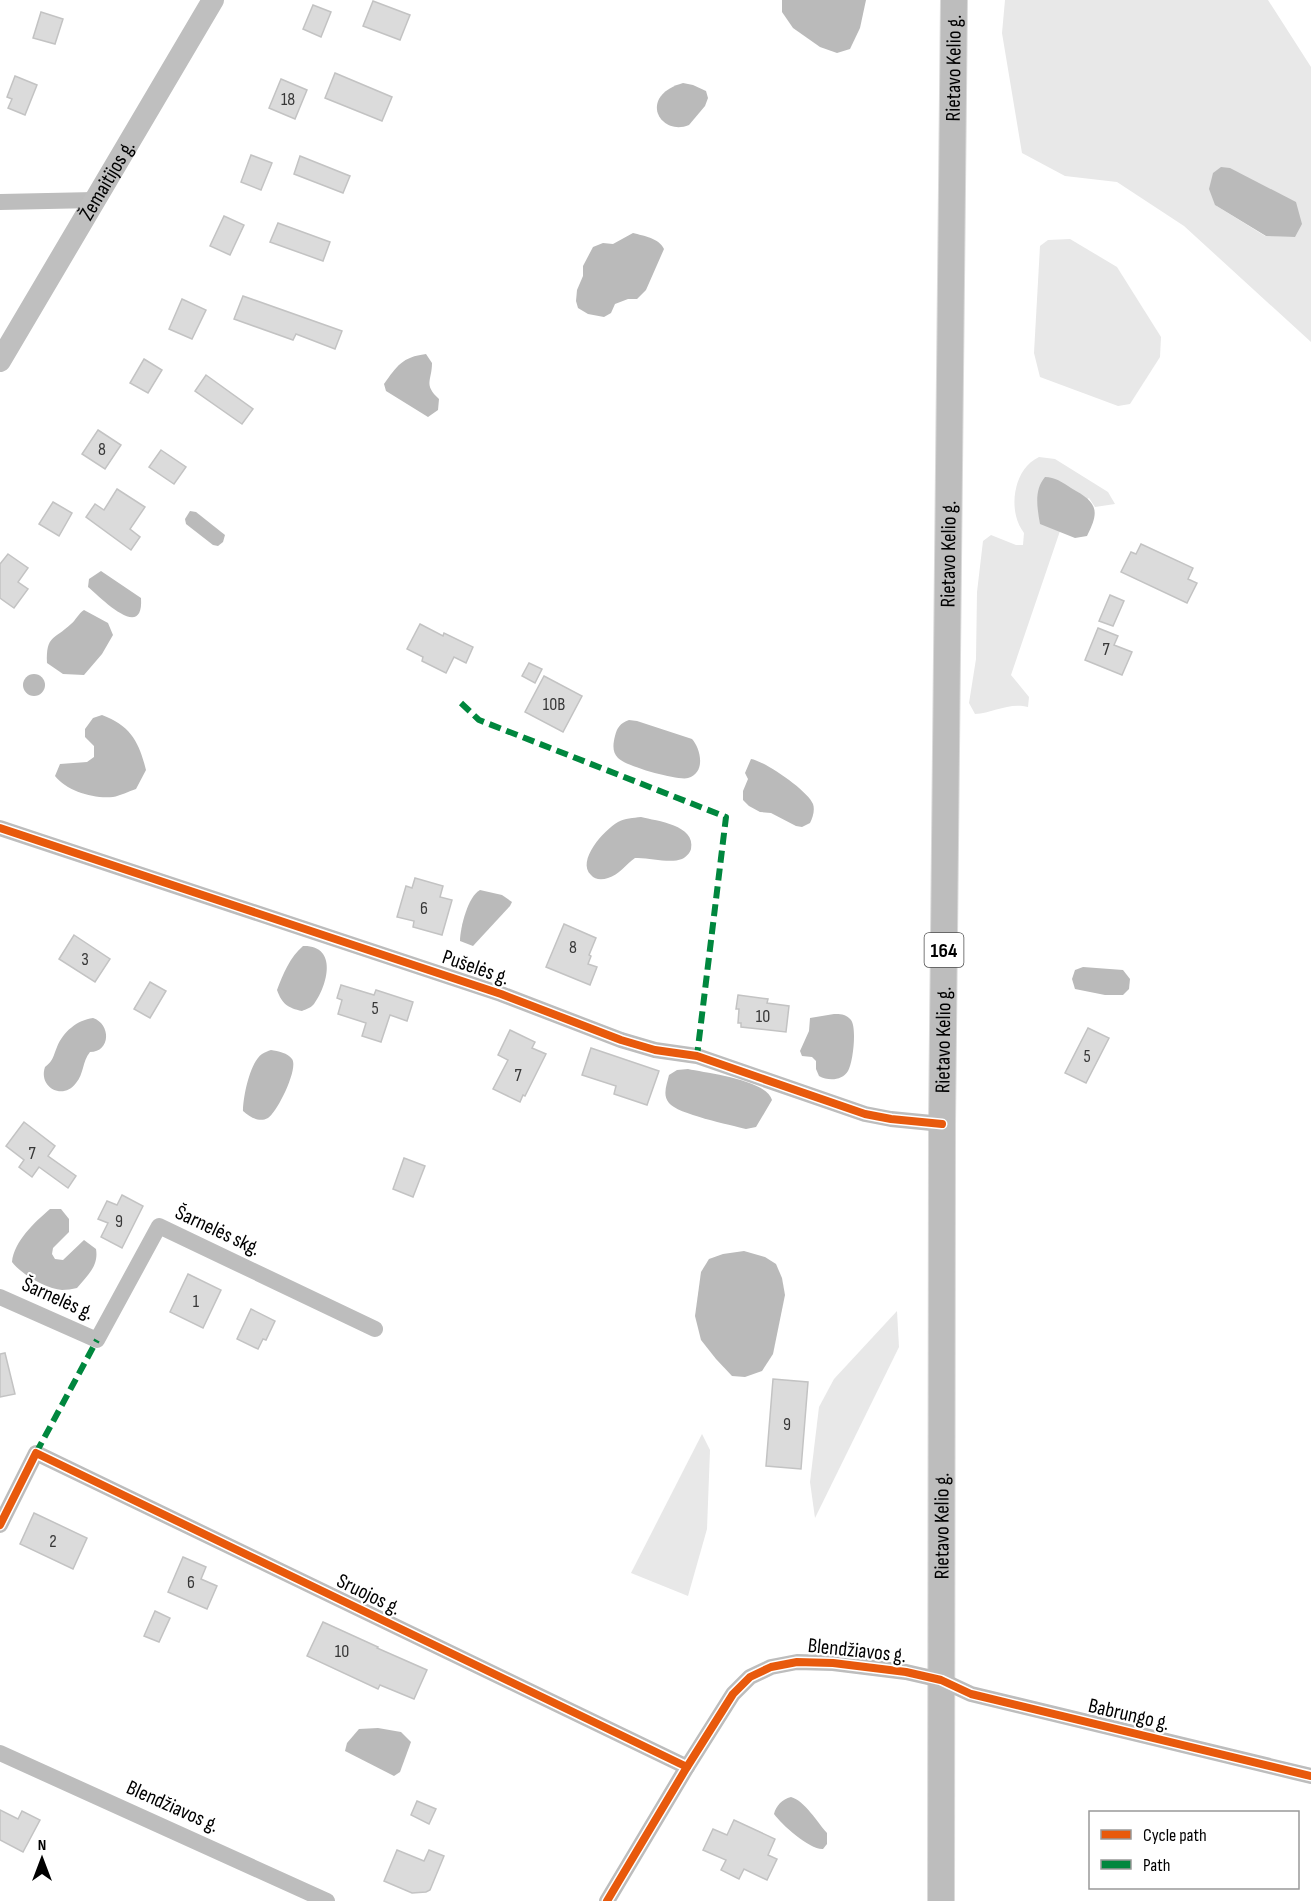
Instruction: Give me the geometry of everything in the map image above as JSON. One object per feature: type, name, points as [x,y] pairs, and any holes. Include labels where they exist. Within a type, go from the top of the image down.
[{"type":"main road","name":"Žemaitijos g.","points":[[0,361],[213,0]]},
{"type":"main road","name":"Rietavo Kelio g.","points":[[940,1901],[942,1124],[954,0]]},
{"type":"street","points":[[0,202],[95,200]]},
{"type":"street","name":"Pušelės g.","points":[[0,828],[501,994],[621,1040],[655,1050],[697,1056],[865,1114],[942,1124]]},
{"type":"street","name":"Šarnelės skg.","points":[[97,1340],[159,1226],[375,1329]]},
{"type":"street","name":"Šarnelės g.","points":[[0,1297],[97,1340]]},
{"type":"street","name":"Sruojos g.","points":[[0,1526],[36,1453],[687,1767]]},
{"type":"street","name":"Blendžiavos g.","points":[[607,1901],[687,1767],[733,1695],[750,1677],[771,1667],[797,1662],[833,1663],[906,1672],[941,1680]]},
{"type":"street","name":"Babrungo g.","points":[[941,1680],[971,1695],[1311,1776]]},
{"type":"street","name":"Blendžiavos g.","points":[[0,1753],[327,1901]]},
{"type":"shaded area","points":[[782,0],[866,0],[860,28],[850,49],[837,53],[820,47],[793,28],[782,12]]},
{"type":"shaded area","points":[[1005,0],[1268,0],[1311,67],[1311,342],[1184,226],[1117,182],[1065,176],[1022,153],[1002,33]],"holes":[[[1215,205],[1295,237],[1265,236]]]},
{"type":"shaded area","points":[[683,83],[706,91],[708,98],[705,106],[689,125],[679,127],[669,125],[662,120],[657,105],[660,97],[669,89]]},
{"type":"shaded area","points":[[1221,167],[1230,168],[1296,202],[1302,224],[1295,237],[1266,236],[1215,205],[1209,189],[1213,173]]},
{"type":"shaded area","points":[[633,233],[655,240],[664,249],[646,290],[637,299],[628,299],[615,304],[611,313],[604,317],[588,314],[578,308],[577,290],[583,276],[583,266],[593,247],[603,243],[613,244]]},
{"type":"shaded area","points":[[1070,239],[1117,267],[1161,337],[1160,357],[1130,404],[1118,406],[1040,377],[1034,353],[1040,246],[1048,240]]},
{"type":"shaded area","points":[[426,354],[432,363],[431,390],[439,399],[438,410],[428,417],[386,391],[384,384],[401,363],[411,357]]},
{"type":"shaded area","points":[[1039,457],[1055,459],[1108,492],[1115,504],[1095,507],[1089,498],[1040,523],[1060,531],[1011,675],[1029,697],[1028,707],[1014,706],[975,714],[969,703],[976,659],[977,592],[983,541],[991,535],[1016,545],[1023,545],[1024,533],[1016,514],[1015,491],[1023,471]]},
{"type":"shaded area","points":[[1045,477],[1061,482],[1091,502],[1095,513],[1087,536],[1075,538],[1040,524],[1038,493]]},
{"type":"shaded area","points":[[190,511],[196,512],[225,535],[223,542],[218,546],[213,545],[186,524],[185,519]]},
{"type":"shaded area","points":[[101,571],[141,598],[140,611],[136,617],[128,617],[120,613],[88,587],[89,579]]},
{"type":"shaded area","points":[[84,610],[108,623],[113,635],[102,654],[84,675],[63,674],[47,663],[48,647],[52,639]]},
{"type":"shaded area","points":[[34,674],[42,677],[45,685],[42,693],[34,696],[26,693],[23,685],[26,677]]},
{"type":"shaded area","points":[[102,715],[120,724],[132,736],[137,743],[146,770],[136,789],[119,796],[97,797],[81,793],[66,786],[55,776],[60,764],[87,762],[94,757],[94,746],[85,737],[85,729],[93,718]]},
{"type":"shaded area","points":[[629,720],[692,739],[698,749],[700,760],[700,766],[694,775],[682,778],[663,775],[641,769],[618,758],[614,748],[616,733],[621,724]]},
{"type":"shaded area","points":[[751,759],[785,777],[809,798],[814,809],[810,823],[802,827],[796,826],[771,813],[760,812],[743,800],[743,791],[748,779],[745,773]]},
{"type":"shaded area","points":[[641,817],[682,829],[691,841],[689,853],[677,860],[635,858],[612,877],[597,879],[593,877],[587,869],[587,862],[589,854],[599,839],[618,822]]},
{"type":"shaded area","points":[[480,890],[502,895],[512,902],[473,946],[460,941],[460,935],[468,905]]},
{"type":"shaded area","points":[[303,946],[314,947],[321,952],[326,959],[327,967],[319,996],[313,1005],[302,1011],[286,1005],[277,990],[284,972]]},
{"type":"shaded area","points":[[1083,967],[1123,970],[1130,979],[1129,989],[1123,995],[1105,995],[1075,989],[1072,979],[1075,970]]},
{"type":"shaded area","points":[[834,1014],[843,1015],[851,1020],[854,1030],[854,1046],[848,1071],[842,1077],[826,1079],[819,1076],[816,1061],[812,1057],[802,1056],[800,1051],[809,1031],[810,1018]]},
{"type":"shaded area","points":[[93,1018],[99,1021],[105,1031],[105,1043],[102,1048],[90,1052],[79,1079],[71,1088],[59,1091],[48,1086],[44,1074],[45,1067],[52,1060],[60,1042],[76,1024]]},
{"type":"shaded area","points":[[271,1050],[283,1053],[292,1059],[292,1071],[277,1108],[268,1118],[258,1120],[243,1111],[244,1097],[254,1064],[263,1053]]},
{"type":"shaded area","points":[[688,1069],[748,1082],[768,1093],[772,1100],[756,1127],[746,1129],[682,1111],[669,1103],[666,1089],[669,1075],[677,1070]]},
{"type":"shaded area","points":[[50,1209],[61,1209],[69,1219],[69,1232],[53,1248],[52,1254],[55,1259],[63,1260],[84,1240],[96,1249],[94,1266],[77,1288],[62,1290],[49,1287],[28,1276],[12,1262],[21,1239]]},
{"type":"shaded area","points":[[744,1251],[765,1257],[776,1264],[782,1278],[785,1295],[773,1354],[762,1371],[745,1377],[732,1376],[716,1359],[701,1340],[695,1316],[701,1272],[709,1259]]},
{"type":"shaded area","points":[[897,1311],[899,1347],[815,1518],[810,1482],[819,1407],[834,1379]]},
{"type":"shaded area","points":[[702,1434],[710,1450],[707,1529],[688,1596],[631,1573]]},
{"type":"shaded area","points":[[378,1728],[401,1732],[411,1742],[400,1772],[394,1776],[345,1751],[347,1743],[359,1729]]},
{"type":"shaded area","points":[[791,1797],[806,1807],[827,1833],[827,1844],[823,1849],[811,1846],[804,1841],[774,1814],[780,1803]]},
{"type":"building","points":[[373,1],[410,15],[400,40],[363,26]]},
{"type":"building","points":[[313,5],[331,12],[321,37],[303,29]]},
{"type":"building","points":[[41,12],[63,19],[55,44],[33,38]]},
{"type":"building","points":[[335,73],[392,97],[382,121],[325,98]]},
{"type":"building","points":[[15,76],[37,85],[25,115],[8,108],[12,99],[7,97]]},
{"type":"building","points":[[281,79],[307,90],[295,119],[269,108]]},
{"type":"building","points":[[251,155],[272,163],[261,190],[241,182]]},
{"type":"building","points":[[300,156],[350,176],[343,193],[294,174]]},
{"type":"building","points":[[224,216],[244,225],[230,255],[210,246]]},
{"type":"building","points":[[278,223],[330,242],[323,261],[270,242]]},
{"type":"building","points":[[243,296],[342,331],[335,349],[296,334],[293,340],[234,319]]},
{"type":"building","points":[[182,299],[206,310],[192,339],[169,329]]},
{"type":"building","points":[[144,359],[162,370],[148,393],[130,383]]},
{"type":"building","points":[[206,375],[253,409],[242,424],[195,391]]},
{"type":"building","points":[[98,430],[121,445],[105,469],[82,454]]},
{"type":"building","points":[[161,450],[186,467],[174,484],[149,467]]},
{"type":"building","points":[[117,489],[145,507],[130,529],[140,537],[131,550],[86,517],[95,504],[104,510]]},
{"type":"building","points":[[53,502],[72,513],[59,536],[39,524]]},
{"type":"building","points":[[1141,544],[1193,568],[1188,579],[1197,583],[1187,603],[1121,572],[1131,552],[1136,554]]},
{"type":"building","points":[[8,554],[28,568],[18,582],[28,589],[14,608],[0,598],[0,564]]},
{"type":"building","points":[[1110,595],[1124,601],[1113,626],[1099,621]]},
{"type":"building","points":[[420,624],[443,636],[444,633],[473,647],[466,663],[454,657],[446,673],[422,661],[423,657],[407,649]]},
{"type":"building","points":[[1098,628],[1118,636],[1114,645],[1132,652],[1122,675],[1085,660]]},
{"type":"building","points":[[529,663],[542,669],[535,683],[522,676]]},
{"type":"building","points":[[544,676],[582,696],[563,732],[525,712]]},
{"type":"building","points":[[415,878],[443,886],[440,897],[452,900],[442,935],[413,927],[414,921],[397,917],[406,886],[412,888]]},
{"type":"building","points":[[564,924],[596,938],[589,955],[591,956],[588,964],[597,967],[590,985],[546,967]]},
{"type":"building","points":[[74,935],[110,959],[95,982],[59,959]]},
{"type":"building","points":[[150,982],[166,991],[150,1018],[134,1009]]},
{"type":"building","points":[[341,985],[374,995],[376,990],[413,1002],[407,1021],[390,1015],[381,1042],[362,1036],[366,1023],[338,1014],[342,1000],[337,998]]},
{"type":"building","points":[[738,995],[768,999],[767,1003],[789,1006],[786,1032],[741,1027],[741,1023],[738,1023],[739,1009],[736,1009]]},
{"type":"building","points":[[1088,1028],[1109,1038],[1086,1083],[1065,1073]]},
{"type":"building","points":[[510,1030],[535,1042],[532,1048],[546,1054],[520,1102],[493,1089],[508,1060],[498,1055]]},
{"type":"building","points":[[591,1048],[659,1071],[647,1105],[614,1094],[616,1086],[582,1075]]},
{"type":"building","points":[[24,1122],[55,1146],[48,1156],[76,1176],[68,1188],[39,1167],[32,1177],[19,1167],[24,1160],[6,1146]]},
{"type":"building","points":[[404,1158],[425,1166],[413,1197],[393,1189]]},
{"type":"building","points":[[122,1195],[143,1206],[122,1248],[101,1237],[108,1223],[98,1219],[107,1201],[117,1205]]},
{"type":"building","points":[[188,1274],[221,1290],[203,1328],[170,1312]]},
{"type":"building","points":[[251,1309],[275,1321],[266,1340],[263,1339],[258,1349],[237,1339]]},
{"type":"building","points":[[5,1353],[15,1394],[0,1397],[0,1354]]},
{"type":"building","points":[[773,1379],[808,1382],[801,1469],[766,1466]]},
{"type":"building","points":[[34,1513],[87,1538],[73,1569],[20,1544]]},
{"type":"building","points":[[183,1557],[206,1567],[201,1579],[217,1586],[207,1609],[168,1592]]},
{"type":"building","points":[[155,1611],[170,1618],[159,1642],[144,1636]]},
{"type":"building","points":[[323,1622],[427,1670],[414,1699],[380,1685],[378,1689],[307,1656]]},
{"type":"building","points":[[417,1801],[436,1809],[429,1824],[411,1815]]},
{"type":"building","points":[[0,1810],[18,1819],[22,1811],[40,1820],[23,1852],[0,1840]]},
{"type":"building","points":[[734,1820],[775,1839],[768,1855],[777,1859],[767,1880],[744,1869],[739,1879],[721,1870],[726,1860],[703,1850],[713,1829],[727,1835]]},
{"type":"building","points":[[397,1850],[424,1861],[429,1850],[444,1856],[430,1890],[412,1893],[384,1881]]},
{"type":"marked path","points":[[461,703],[479,720],[726,817],[697,1056]]},
{"type":"marked path","points":[[36,1453],[97,1340]]},
{"type":"cycle path","points":[[0,828],[501,994],[621,1040],[655,1050],[697,1056],[865,1114],[942,1124]]},
{"type":"cycle path","points":[[0,1525],[36,1453],[687,1767]]},
{"type":"cycle path","points":[[607,1901],[733,1694],[750,1677],[771,1667],[797,1662],[833,1663],[906,1672],[941,1680],[971,1694],[1311,1776]]}]
